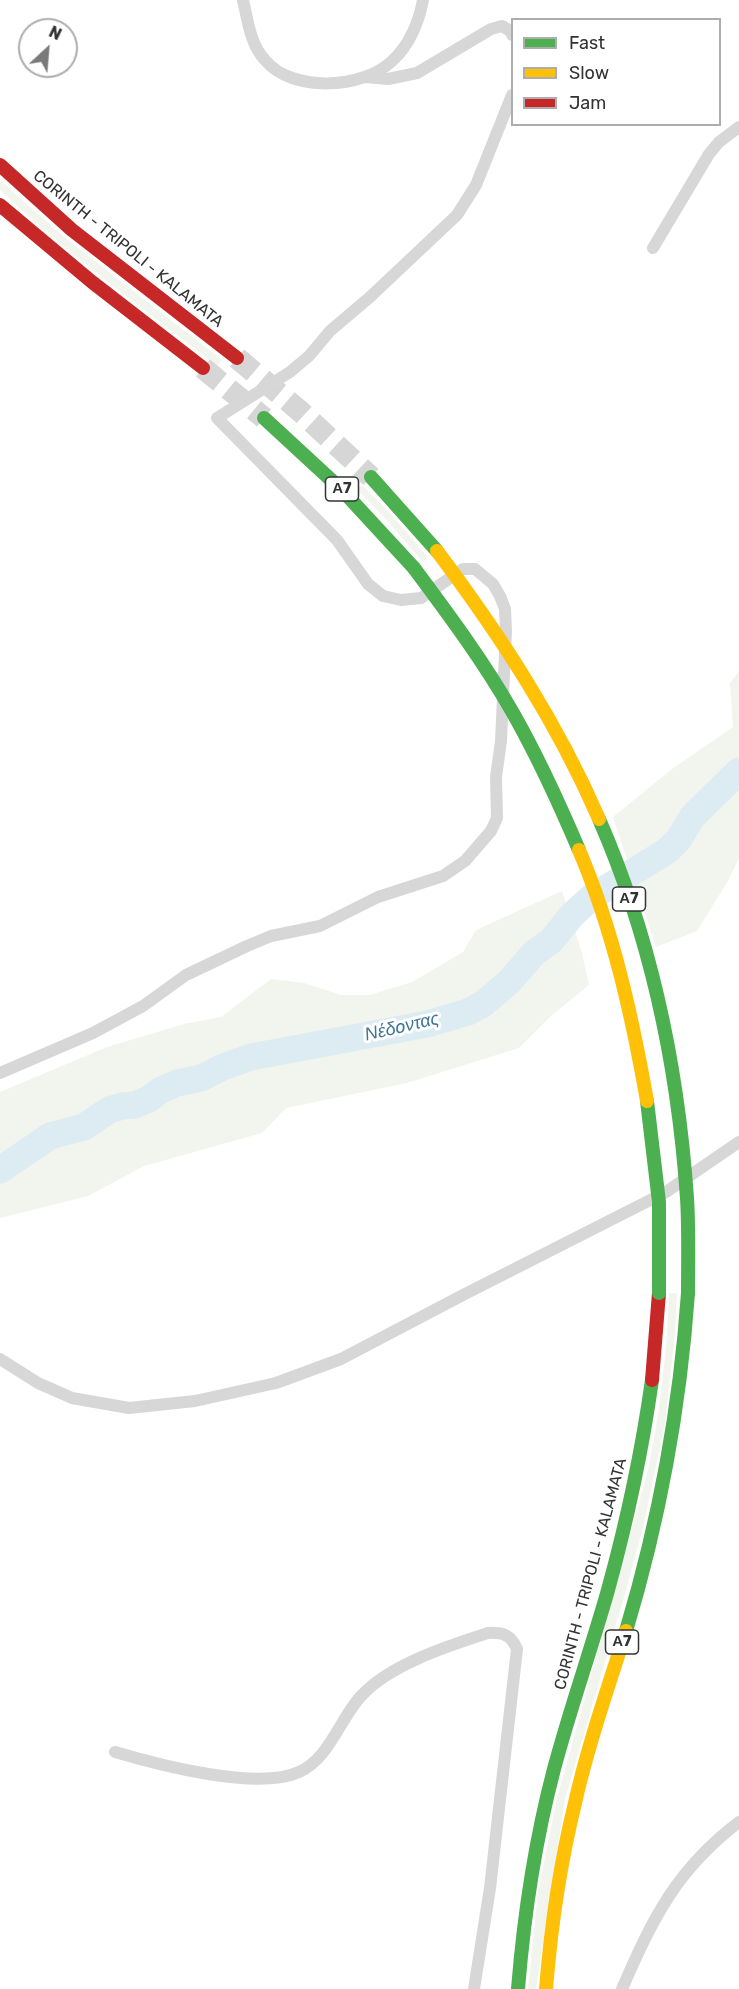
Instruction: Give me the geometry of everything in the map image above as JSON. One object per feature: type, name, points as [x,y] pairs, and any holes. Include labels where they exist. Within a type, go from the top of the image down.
[{"type":"highway","name":"CORINTH - TRIPOLI - KALAMATA","points":[[0,165],[72,230],[237,358]]},
{"type":"highway","points":[[0,204],[55,253],[203,368]]},
{"type":"highway","name":"CORINTH - TRIPOLI - KALAMATA","points":[[264,418],[333,479],[414,568],[437,597],[487,672],[530,744],[578,842],[608,926],[632,1013],[647,1100],[659,1204],[659,1293],[654,1371],[638,1468],[607,1591],[547,1796],[528,1889],[518,1989]]},
{"type":"highway","name":"Α7","points":[[371,477],[460,580],[510,654],[554,730],[604,831],[635,916],[660,1007],[676,1097],[687,1198],[688,1293],[682,1373],[666,1472],[635,1598],[575,1800],[557,1893],[546,1989]]},
{"type":"street","points":[[243,0],[256,46],[264,60],[276,70],[294,79],[316,83],[342,82],[366,77],[392,63],[404,47],[418,20],[423,0]]},
{"type":"street","points":[[366,77],[388,79],[417,72],[492,29],[502,26],[511,31]]},
{"type":"street","points":[[0,1073],[93,1033],[143,1006],[186,975],[247,946],[271,936],[320,926],[378,897],[443,876],[465,861],[492,831],[497,818],[496,777],[501,741],[506,632],[504,609],[493,585],[475,569],[463,569],[421,598],[401,600],[383,596],[368,585],[337,540],[217,418],[290,372],[309,356],[330,331],[370,297],[457,215],[476,186],[511,100]]},
{"type":"street","points":[[653,248],[709,154],[719,142],[739,127]]},
{"type":"street","points":[[0,1359],[38,1383],[72,1398],[129,1408],[195,1401],[276,1383],[341,1359],[666,1192],[739,1142]]},
{"type":"street","points":[[115,1752],[157,1764],[246,1779],[276,1779],[300,1772],[319,1758],[363,1694],[387,1676],[414,1661],[488,1633],[501,1633],[512,1639],[517,1649],[490,1888],[474,1989]]},
{"type":"street","points":[[622,1989],[647,1932],[669,1895],[698,1858],[739,1822]]},
{"type":"shaded area","points":[[0,180],[64,237],[222,360],[217,366],[106,281],[26,214],[0,190]]},
{"type":"shaded area","points":[[362,485],[428,557],[423,562],[357,489]]},
{"type":"shaded area","points":[[739,671],[739,858],[728,881],[697,931],[656,947],[613,817],[672,769],[733,727],[730,683]]},
{"type":"shaded area","points":[[562,891],[582,953],[589,985],[551,1016],[519,1048],[407,1083],[286,1108],[262,1133],[144,1166],[88,1196],[0,1218],[0,1092],[107,1047],[184,1024],[221,1017],[271,979],[304,983],[341,995],[370,995],[412,982],[463,952],[476,930]]},
{"type":"shaded area","points":[[669,1293],[677,1293],[665,1423],[643,1528],[565,1799],[536,1989],[528,1989],[538,1891],[557,1798],[648,1470],[662,1382]]},
{"type":"waterway","name":"Νέδoντας","points":[[0,1170],[50,1136],[84,1127],[109,1110],[135,1105],[177,1083],[201,1078],[251,1057],[427,1024],[468,1012],[483,1004],[510,981],[534,953],[551,941],[572,915],[592,897],[667,851],[679,839],[692,817],[739,771]]},
{"type":"tunnel","points":[[237,358],[301,412],[371,477]]},
{"type":"tunnel","points":[[203,368],[264,418]]},
{"type":"traffic: fast","points":[[264,418],[342,490],[414,568]]},
{"type":"traffic: fast","points":[[371,477],[437,551]]},
{"type":"traffic: fast","points":[[414,568],[502,694],[548,780],[579,850]]},
{"type":"traffic: fast","points":[[599,819],[633,910],[659,1004],[669,1052],[683,1149],[687,1198],[688,1293]]},
{"type":"traffic: fast","points":[[647,1101],[659,1202],[659,1293]]},
{"type":"traffic: fast","points":[[626,1631],[658,1506],[674,1421],[688,1293]]},
{"type":"traffic: fast","points":[[518,1989],[523,1934],[541,1823],[560,1747],[608,1590],[639,1459],[652,1380]]},
{"type":"traffic: slow","points":[[437,551],[526,680],[565,748],[599,819]]},
{"type":"traffic: slow","points":[[579,850],[612,942],[635,1037],[647,1101]]},
{"type":"traffic: slow","points":[[546,1989],[557,1895],[580,1781],[626,1631]]},
{"type":"traffic: jam","points":[[0,165],[72,230],[237,358]]},
{"type":"traffic: jam","points":[[0,205],[92,282],[203,368]]},
{"type":"traffic: jam","points":[[652,1380],[659,1293]]}]
